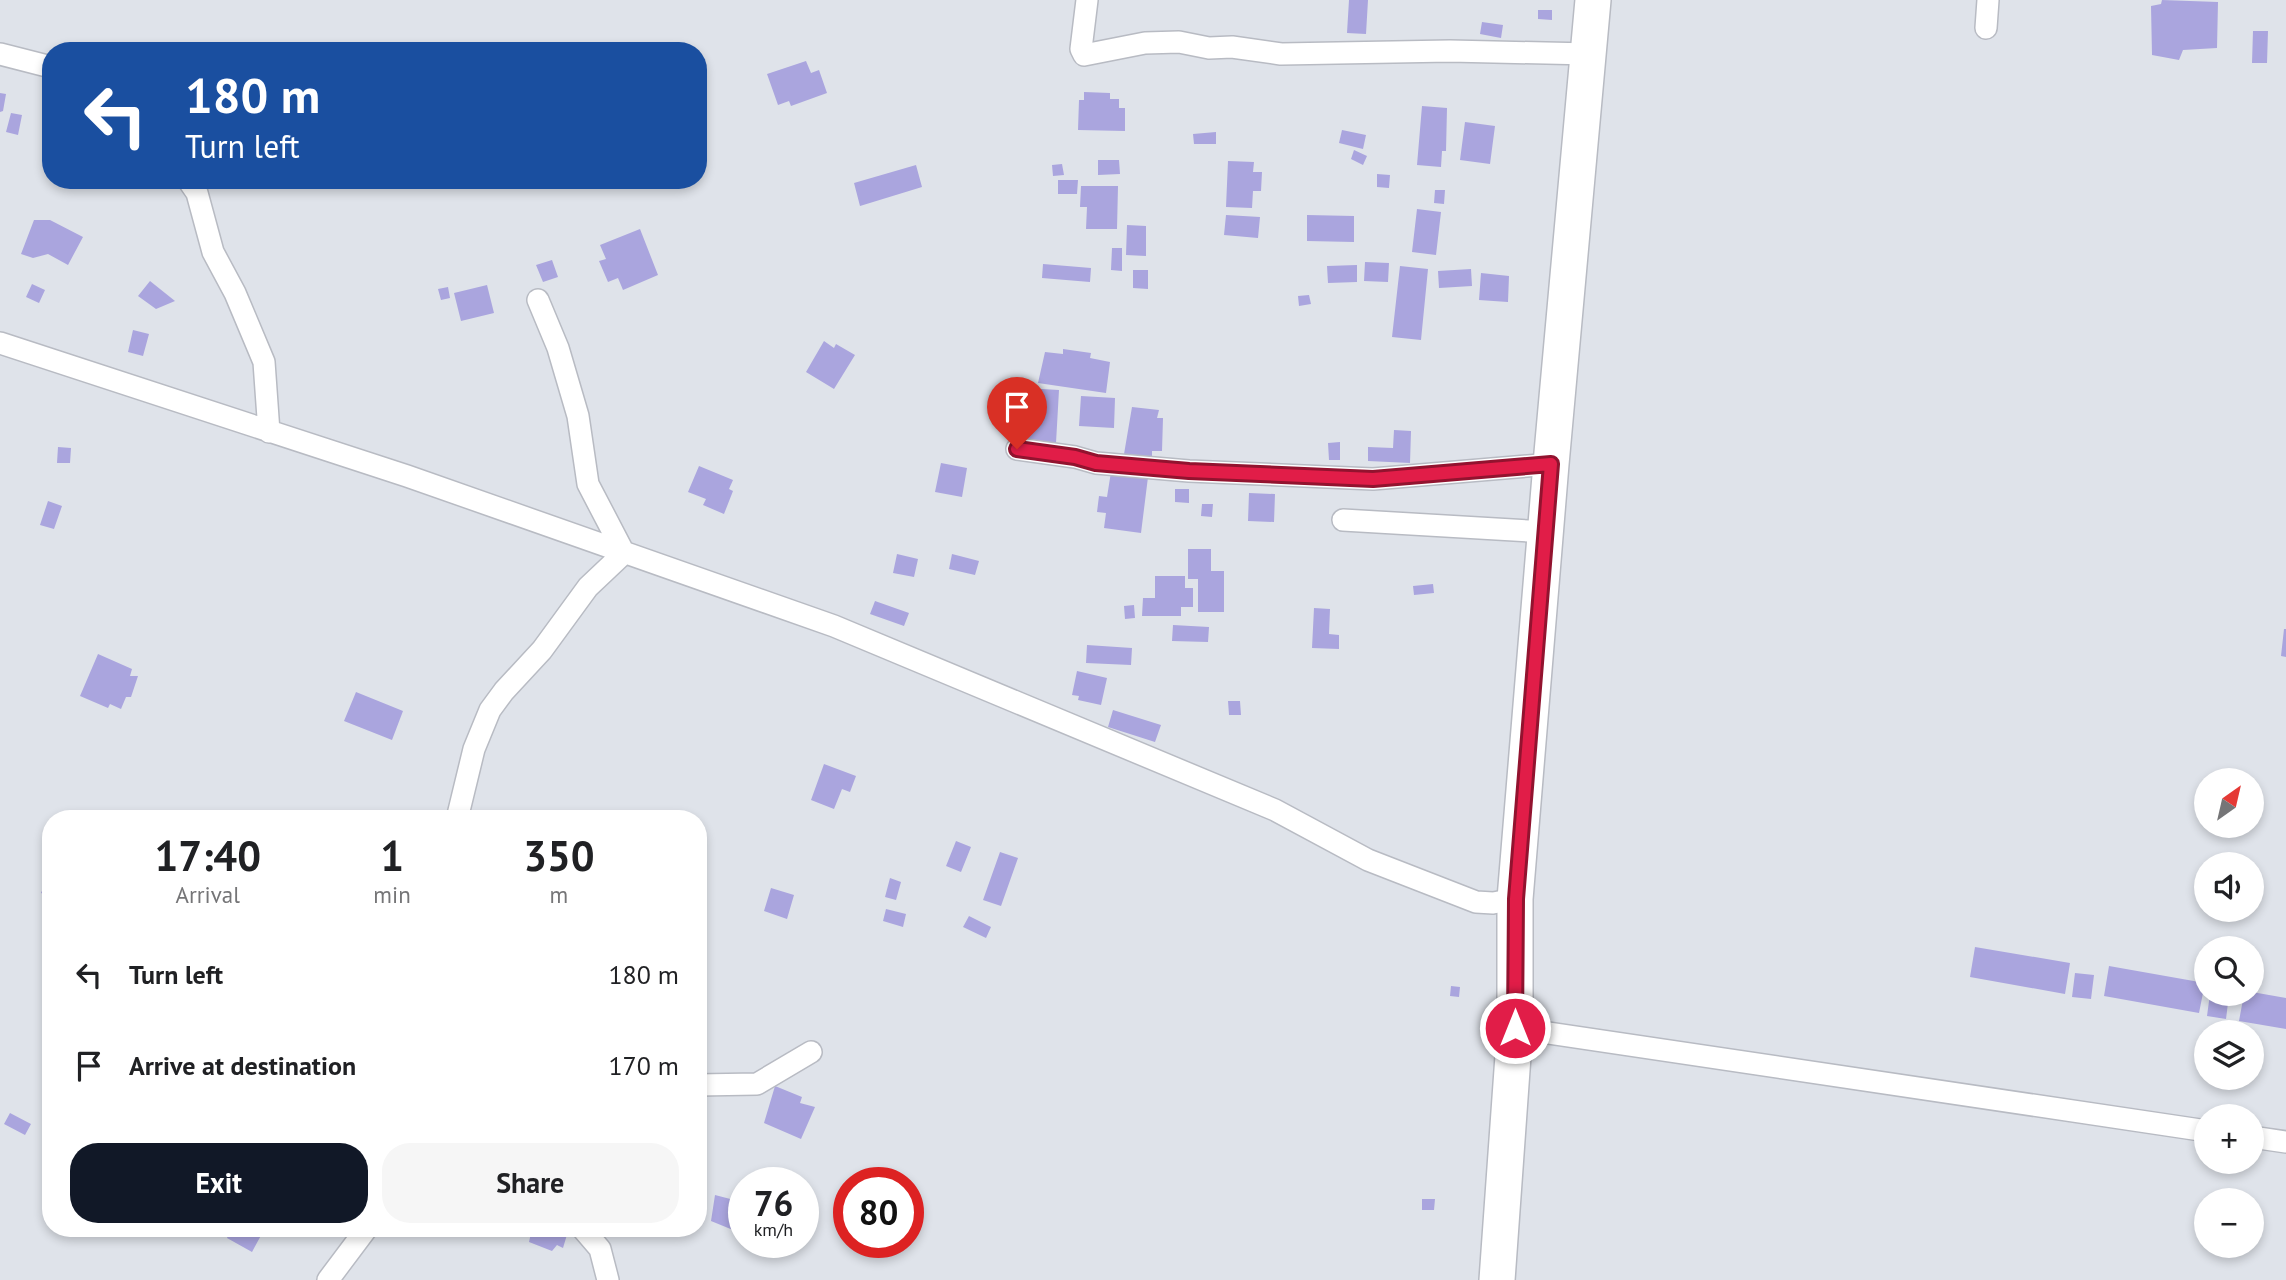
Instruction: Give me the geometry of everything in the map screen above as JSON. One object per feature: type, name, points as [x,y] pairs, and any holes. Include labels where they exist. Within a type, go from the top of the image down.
[{"type":"highway","points":[[1497,1280],[1515,1028],[1516,899],[1551,464],[1593,0]]},
{"type":"street","points":[[1087,0],[1081,49],[1084,55],[1145,43],[1232,47],[1281,54],[1450,51],[1590,54]]},
{"type":"street","points":[[1986,28],[1989,0]]},
{"type":"street","points":[[0,54],[42,65]]},
{"type":"street","points":[[194,189],[213,252],[235,293],[264,362],[269,432]]},
{"type":"street","points":[[538,300],[558,348],[578,416],[587,484],[624,553]]},
{"type":"street","points":[[0,343],[419,481],[834,626],[1275,810],[1367,860],[1476,902],[1493,904],[1516,899]]},
{"type":"street","points":[[1017,449],[1075,457],[1096,463],[1189,471],[1373,479],[1551,464]]},
{"type":"street","points":[[1343,520],[1546,532]]},
{"type":"street","points":[[459,810],[474,750],[491,710],[542,650],[588,587],[624,553]]},
{"type":"street","points":[[1515,1028],[2194,1129]]},
{"type":"street","points":[[707,1085],[757,1084],[811,1052]]},
{"type":"street","points":[[2264,1139],[2286,1142]]},
{"type":"street","points":[[328,1280],[360,1237]]},
{"type":"street","points":[[590,1237],[600,1249],[608,1280]]},
{"type":"building","points":[[1349,0],[1368,0],[1366,34],[1347,33]]},
{"type":"building","points":[[2162,0],[2218,2],[2217,48],[2183,50],[2179,60],[2152,55],[2151,6],[2161,4]]},
{"type":"building","points":[[1538,10],[1552,10],[1552,20],[1538,19]]},
{"type":"building","points":[[1482,22],[1503,25],[1501,38],[1480,34]]},
{"type":"building","points":[[2253,31],[2268,31],[2267,63],[2252,63]]},
{"type":"building","points":[[806,61],[811,73],[819,70],[827,93],[791,106],[789,101],[778,105],[767,74]]},
{"type":"building","points":[[1084,92],[1110,93],[1110,99],[1119,99],[1119,108],[1125,108],[1125,131],[1078,130],[1079,100],[1084,100]]},
{"type":"building","points":[[0,93],[6,94],[3,111],[0,112]]},
{"type":"building","points":[[1422,106],[1447,108],[1446,151],[1442,151],[1441,167],[1417,165]]},
{"type":"building","points":[[11,113],[22,115],[18,135],[6,132]]},
{"type":"building","points":[[1465,122],[1495,126],[1490,164],[1460,160]]},
{"type":"building","points":[[1342,130],[1366,135],[1363,149],[1339,143]]},
{"type":"building","points":[[1216,132],[1216,144],[1194,144],[1193,134]]},
{"type":"building","points":[[1354,150],[1367,156],[1363,165],[1351,159]]},
{"type":"building","points":[[1098,160],[1119,160],[1120,174],[1098,175]]},
{"type":"building","points":[[1228,161],[1254,162],[1253,172],[1262,172],[1261,191],[1253,191],[1252,208],[1226,207]]},
{"type":"building","points":[[1062,164],[1064,175],[1053,176],[1052,165]]},
{"type":"building","points":[[916,165],[922,187],[860,206],[854,183]]},
{"type":"building","points":[[1377,174],[1390,175],[1389,188],[1377,187]]},
{"type":"building","points":[[1058,180],[1078,180],[1077,194],[1058,194]]},
{"type":"building","points":[[1081,186],[1118,186],[1117,229],[1086,229],[1087,207],[1080,207]]},
{"type":"building","points":[[1435,190],[1445,190],[1444,204],[1434,203]]},
{"type":"building","points":[[1417,209],[1441,212],[1436,255],[1412,252]]},
{"type":"building","points":[[1226,215],[1260,217],[1258,238],[1224,235]]},
{"type":"building","points":[[1307,215],[1354,216],[1354,242],[1307,241]]},
{"type":"building","points":[[34,220],[50,220],[83,237],[68,265],[48,254],[33,258],[21,254]]},
{"type":"building","points":[[1127,225],[1146,226],[1146,256],[1126,255]]},
{"type":"building","points":[[640,229],[658,275],[623,290],[618,278],[608,282],[599,261],[606,259],[600,245]]},
{"type":"building","points":[[1112,248],[1122,248],[1122,271],[1111,270]]},
{"type":"building","points":[[552,260],[558,277],[543,282],[536,265]]},
{"type":"building","points":[[1365,262],[1389,263],[1388,282],[1364,281]]},
{"type":"building","points":[[1043,264],[1091,268],[1090,282],[1042,278]]},
{"type":"building","points":[[1357,265],[1357,282],[1328,283],[1327,266]]},
{"type":"building","points":[[1400,266],[1428,269],[1421,340],[1392,337]]},
{"type":"building","points":[[1471,269],[1472,286],[1439,288],[1438,271]]},
{"type":"building","points":[[1133,270],[1148,270],[1148,289],[1133,288]]},
{"type":"building","points":[[1481,273],[1509,276],[1508,302],[1479,300]]},
{"type":"building","points":[[150,281],[175,301],[156,309],[138,296]]},
{"type":"building","points":[[32,284],[45,290],[39,303],[26,297]]},
{"type":"building","points":[[487,285],[494,313],[461,321],[454,293]]},
{"type":"building","points":[[448,287],[450,298],[441,300],[438,289]]},
{"type":"building","points":[[1309,295],[1311,304],[1299,306],[1298,296]]},
{"type":"building","points":[[133,330],[149,334],[143,356],[128,352]]},
{"type":"building","points":[[824,341],[834,348],[836,344],[855,355],[834,389],[806,372]]},
{"type":"building","points":[[1063,349],[1091,353],[1090,358],[1110,362],[1106,393],[1038,383],[1045,352],[1063,354]]},
{"type":"building","points":[[1025,388],[1059,390],[1056,443],[1022,441]]},
{"type":"building","points":[[1081,396],[1115,398],[1114,428],[1079,426]]},
{"type":"building","points":[[1132,407],[1159,410],[1157,418],[1163,418],[1162,451],[1152,451],[1152,462],[1123,460]]},
{"type":"building","points":[[1394,430],[1411,431],[1410,463],[1368,461],[1368,447],[1393,448]]},
{"type":"building","points":[[1340,442],[1340,460],[1329,460],[1328,443]]},
{"type":"building","points":[[58,447],[71,448],[70,463],[57,463]]},
{"type":"building","points":[[941,463],[967,468],[962,497],[935,492]]},
{"type":"building","points":[[699,466],[733,480],[729,489],[733,491],[724,514],[703,505],[706,499],[688,492]]},
{"type":"building","points":[[1111,472],[1148,477],[1141,533],[1104,528],[1106,513],[1097,512],[1099,496],[1107,497]]},
{"type":"building","points":[[1175,489],[1189,489],[1189,503],[1175,502]]},
{"type":"building","points":[[1249,493],[1275,494],[1274,522],[1248,521]]},
{"type":"building","points":[[48,501],[62,506],[54,529],[40,525]]},
{"type":"building","points":[[1202,504],[1213,504],[1212,517],[1201,516]]},
{"type":"building","points":[[1188,549],[1211,549],[1211,571],[1224,571],[1224,612],[1198,612],[1198,579],[1188,579]]},
{"type":"building","points":[[897,554],[918,559],[914,577],[893,573]]},
{"type":"building","points":[[952,554],[979,561],[975,575],[949,569]]},
{"type":"building","points":[[1155,576],[1185,576],[1185,588],[1193,588],[1193,607],[1181,607],[1181,616],[1142,616],[1143,598],[1155,598]]},
{"type":"building","points":[[1433,584],[1434,593],[1414,595],[1413,586]]},
{"type":"building","points":[[875,601],[909,613],[904,626],[870,614]]},
{"type":"building","points":[[1134,605],[1135,618],[1125,619],[1124,606]]},
{"type":"building","points":[[1314,608],[1330,609],[1329,634],[1339,635],[1339,649],[1312,648]]},
{"type":"building","points":[[1173,625],[1209,627],[1208,642],[1172,641]]},
{"type":"building","points":[[2286,629],[2286,657],[2281,656]]},
{"type":"building","points":[[1087,645],[1132,648],[1131,665],[1086,663]]},
{"type":"building","points":[[98,654],[132,669],[130,676],[138,676],[131,697],[126,697],[121,709],[110,704],[108,708],[80,696]]},
{"type":"building","points":[[1077,671],[1107,678],[1101,705],[1078,700],[1079,696],[1072,695]]},
{"type":"building","points":[[356,692],[403,711],[392,740],[344,721]]},
{"type":"building","points":[[1228,701],[1240,701],[1241,715],[1229,715]]},
{"type":"building","points":[[1113,710],[1161,725],[1155,742],[1108,727]]},
{"type":"building","points":[[824,764],[856,776],[850,792],[842,789],[834,809],[811,800]]},
{"type":"building","points":[[956,841],[971,847],[961,872],[946,866]]},
{"type":"building","points":[[1000,852],[1018,858],[1001,906],[983,900]]},
{"type":"building","points":[[890,878],[901,882],[896,900],[885,897]]},
{"type":"building","points":[[771,888],[794,895],[787,919],[764,911]]},
{"type":"building","points":[[886,909],[906,914],[903,927],[883,921]]},
{"type":"building","points":[[969,916],[991,927],[986,938],[963,927]]},
{"type":"building","points":[[1975,947],[2070,963],[2065,994],[1970,977]]},
{"type":"building","points":[[2109,966],[2194,981],[2194,1006],[2200,1006],[2199,1013],[2104,996]]},
{"type":"building","points":[[2075,973],[2094,975],[2091,999],[2072,997]]},
{"type":"building","points":[[1451,986],[1460,987],[1459,997],[1450,996]]},
{"type":"building","points":[[2264,994],[2286,998],[2286,1029],[2264,1025],[2264,1020],[2239,1020],[2242,1006],[2264,1006]]},
{"type":"building","points":[[2208,1006],[2228,1006],[2226,1019],[2207,1016]]},
{"type":"building","points":[[775,1086],[802,1097],[800,1103],[815,1107],[801,1139],[764,1123]]},
{"type":"building","points":[[10,1113],[31,1124],[25,1135],[4,1124]]},
{"type":"building","points":[[715,1195],[728,1198],[728,1228],[711,1221]]},
{"type":"building","points":[[1422,1199],[1435,1199],[1434,1210],[1422,1210]]},
{"type":"building","points":[[227,1237],[260,1237],[252,1252]]},
{"type":"building","points":[[530,1237],[566,1237],[563,1248],[557,1245],[552,1251],[529,1242]]},
{"type":"route","points":[[1017,449],[1075,457],[1096,463],[1189,471],[1373,479],[1551,464],[1516,899],[1515,1028]]}]
